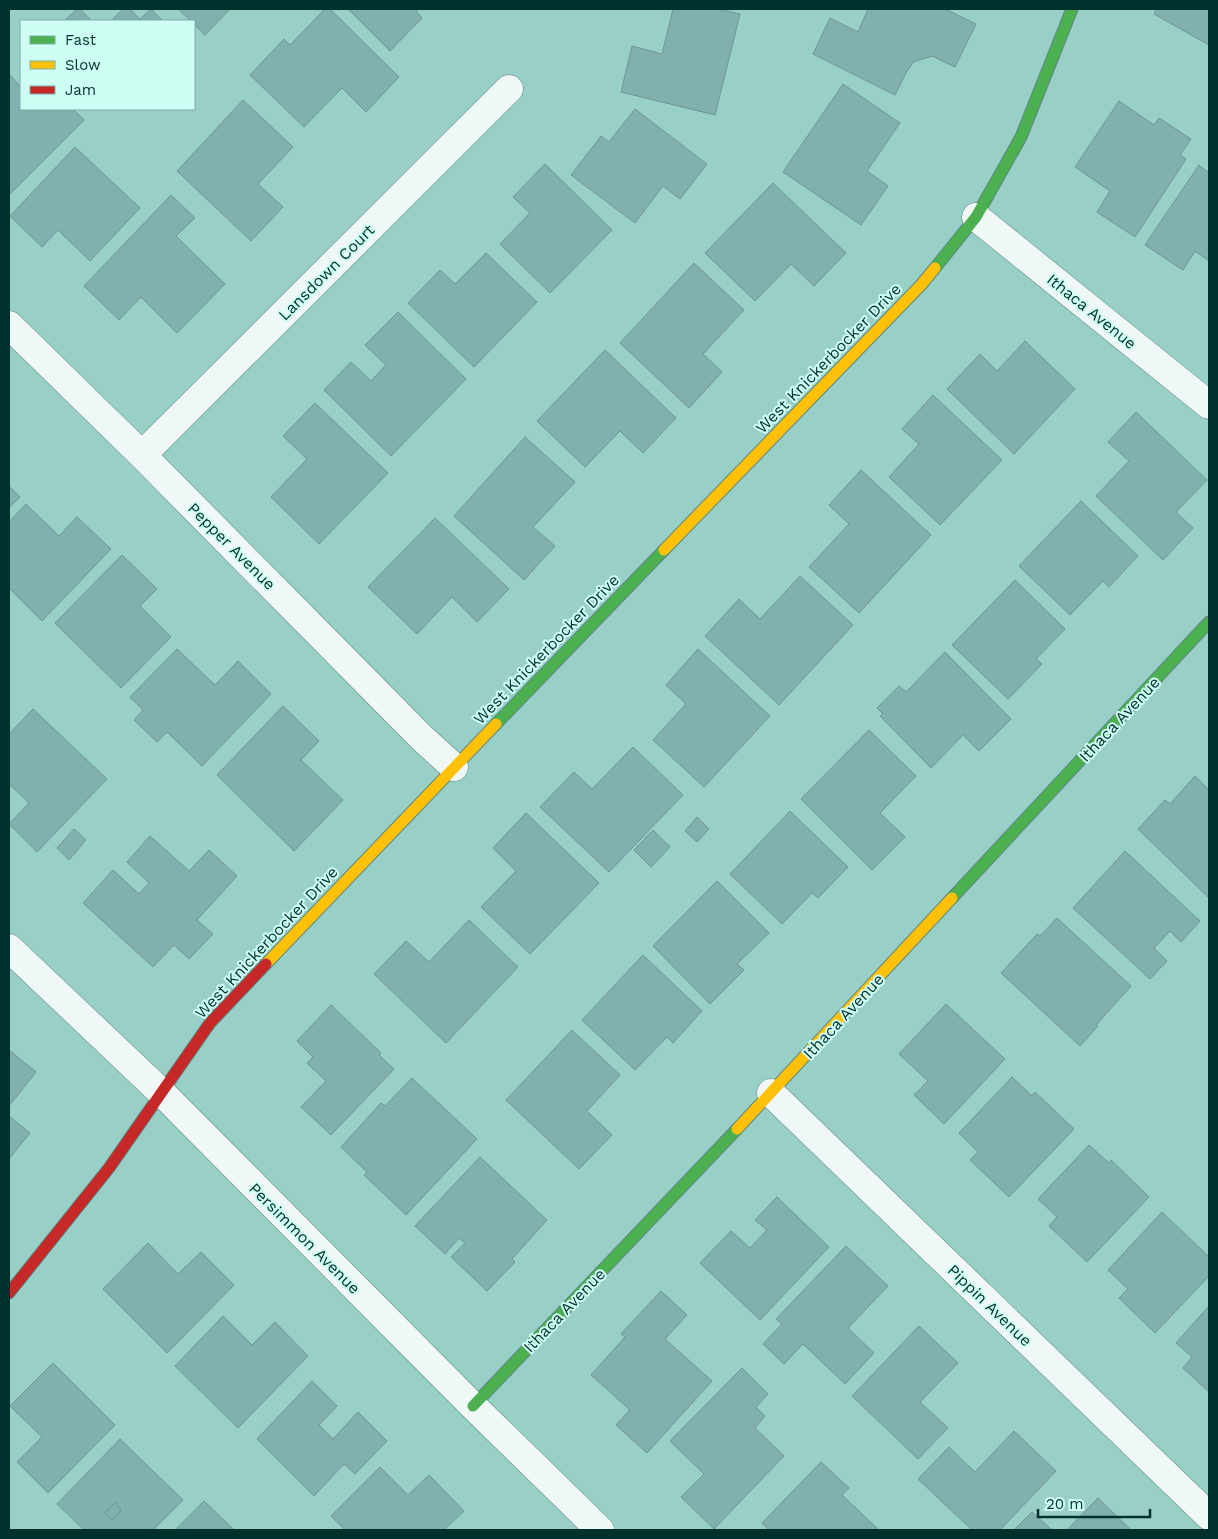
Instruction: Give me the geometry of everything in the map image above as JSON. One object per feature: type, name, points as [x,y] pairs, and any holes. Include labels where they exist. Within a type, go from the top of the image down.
[{"type":"street","name":"West Knickerbocker Drive","points":[[9,1293],[109,1168],[210,1023],[454,767],[921,285],[976,216],[1021,137],[1072,9]]},
{"type":"street","name":"Lansdown Court","points":[[142,455],[509,88]]},
{"type":"street","name":"Ithaca Avenue","points":[[976,216],[1209,405]]},
{"type":"street","name":"Pepper Avenue","points":[[9,325],[142,455],[414,730],[454,767]]},
{"type":"street","name":"Ithaca Avenue","points":[[473,1406],[771,1093],[1209,622]]},
{"type":"street","name":"Persimmon Avenue","points":[[9,948],[162,1093],[473,1406],[600,1530]]},
{"type":"street","name":"Pippin Avenue","points":[[771,1093],[1209,1516]]},
{"type":"building","points":[[77,9],[80,9],[91,20],[65,20]]},
{"type":"building","points":[[123,9],[130,9],[140,19],[151,9],[162,20],[112,20]]},
{"type":"building","points":[[178,9],[230,9],[205,35],[195,25],[195,20],[190,20]]},
{"type":"building","points":[[325,9],[330,9],[399,77],[366,112],[342,88],[304,127],[250,75],[284,39],[290,45]]},
{"type":"building","points":[[348,9],[418,9],[416,11],[422,18],[390,51]]},
{"type":"building","points":[[673,9],[719,9],[740,14],[715,115],[621,92],[632,46],[662,54]]},
{"type":"building","points":[[868,9],[945,9],[976,24],[955,67],[932,56],[913,62],[895,95],[813,54],[830,18],[858,32]]},
{"type":"building","points":[[1157,9],[1209,9],[1209,45],[1154,14]]},
{"type":"building","points":[[9,74],[20,86],[20,110],[74,110],[84,120],[9,195]]},
{"type":"building","points":[[843,84],[900,123],[867,171],[888,186],[861,225],[783,172]]},
{"type":"building","points":[[243,100],[293,147],[258,184],[283,207],[251,241],[177,171]]},
{"type":"building","points":[[1119,101],[1154,125],[1159,118],[1191,139],[1180,155],[1186,159],[1135,237],[1097,212],[1110,191],[1075,167]]},
{"type":"building","points":[[635,109],[707,164],[680,199],[663,186],[635,223],[571,175],[601,136],[609,142]]},
{"type":"building","points":[[75,147],[140,208],[90,261],[58,230],[42,247],[10,216]]},
{"type":"building","points":[[545,164],[612,230],[550,293],[500,244],[530,213],[513,197]]},
{"type":"building","points":[[1199,165],[1209,173],[1209,261],[1195,251],[1183,270],[1145,245]]},
{"type":"building","points":[[773,183],[846,253],[814,286],[791,264],[755,301],[705,253]]},
{"type":"building","points":[[171,195],[195,218],[176,236],[225,284],[177,333],[141,297],[119,320],[84,286]]},
{"type":"building","points":[[486,253],[537,302],[474,367],[408,303],[440,270],[455,284]]},
{"type":"building","points":[[694,263],[744,310],[703,354],[722,372],[689,408],[620,343]]},
{"type":"building","points":[[398,312],[466,379],[391,456],[324,390],[351,362],[371,381],[386,365],[365,345]]},
{"type":"building","points":[[1025,341],[1075,389],[1014,454],[947,389],[980,354],[997,371]]},
{"type":"building","points":[[605,350],[676,418],[643,453],[620,431],[585,467],[537,421]]},
{"type":"building","points":[[933,395],[1002,460],[940,525],[889,477],[919,444],[902,429]]},
{"type":"building","points":[[315,403],[388,473],[319,544],[271,497],[307,459],[283,436]]},
{"type":"building","points":[[1136,412],[1207,480],[1176,512],[1193,528],[1163,560],[1096,496],[1129,461],[1108,442]]},
{"type":"building","points":[[525,437],[575,482],[533,527],[555,546],[524,580],[454,516]]},
{"type":"building","points":[[861,470],[931,535],[859,613],[809,567],[849,524],[829,505]]},
{"type":"building","points":[[9,486],[20,497],[9,508]]},
{"type":"building","points":[[1081,501],[1138,556],[1109,587],[1103,581],[1070,615],[1019,566]]},
{"type":"building","points":[[26,504],[59,536],[77,517],[111,549],[42,621],[9,588],[9,522]]},
{"type":"building","points":[[435,518],[509,589],[477,622],[452,597],[417,634],[368,587]]},
{"type":"building","points":[[122,555],[157,589],[140,606],[171,637],[121,688],[55,623]]},
{"type":"building","points":[[800,576],[853,625],[779,705],[705,636],[739,599],[760,619]]},
{"type":"building","points":[[1015,580],[1065,629],[1036,659],[1042,664],[1008,699],[952,645]]},
{"type":"building","points":[[177,649],[215,685],[238,661],[271,694],[202,766],[167,732],[157,742],[134,720],[143,710],[130,697]]},
{"type":"building","points":[[698,649],[770,716],[704,787],[653,740],[686,704],[666,685]]},
{"type":"building","points":[[945,652],[1011,719],[979,751],[963,735],[931,768],[880,716],[883,714],[877,708],[899,686],[906,692]]},
{"type":"building","points":[[283,706],[319,741],[301,760],[343,800],[294,851],[217,775]]},
{"type":"building","points":[[33,709],[107,779],[37,852],[9,824],[29,803],[9,784],[9,734]]},
{"type":"building","points":[[869,730],[916,776],[880,813],[905,837],[872,870],[801,799]]},
{"type":"building","points":[[633,747],[683,795],[609,872],[540,807],[574,772],[592,789]]},
{"type":"building","points":[[1195,776],[1209,790],[1209,898],[1138,829],[1165,800],[1170,804]]},
{"type":"building","points":[[790,811],[848,867],[818,898],[812,893],[782,924],[730,874]]},
{"type":"building","points":[[526,813],[599,883],[530,954],[481,907],[516,871],[493,848]]},
{"type":"building","points":[[697,817],[709,829],[697,842],[685,831]]},
{"type":"building","points":[[74,829],[86,840],[69,860],[57,848]]},
{"type":"building","points":[[653,830],[670,847],[651,867],[634,850]]},
{"type":"building","points":[[150,836],[189,871],[209,850],[237,876],[197,920],[213,934],[189,959],[174,945],[153,967],[83,903],[113,870],[139,894],[149,883],[127,862]]},
{"type":"building","points":[[1125,851],[1200,921],[1181,942],[1170,931],[1154,948],[1167,961],[1150,979],[1073,908]]},
{"type":"building","points":[[717,881],[769,933],[737,964],[744,970],[710,1004],[653,946]]},
{"type":"building","points":[[1057,918],[1131,986],[1080,1046],[1001,973],[1037,934],[1040,936]]},
{"type":"building","points":[[469,920],[518,967],[446,1043],[374,974],[406,941],[429,962]]},
{"type":"building","points":[[643,955],[702,1011],[673,1043],[667,1037],[635,1070],[582,1020]]},
{"type":"building","points":[[946,1004],[1005,1059],[944,1124],[914,1095],[928,1081],[899,1054]]},
{"type":"building","points":[[331,1005],[381,1053],[379,1055],[394,1069],[331,1135],[301,1107],[326,1081],[307,1063],[313,1057],[297,1041]]},
{"type":"building","points":[[572,1030],[620,1075],[587,1111],[612,1135],[579,1169],[506,1100]]},
{"type":"building","points":[[9,1050],[36,1072],[9,1106]]},
{"type":"building","points":[[1012,1077],[1032,1096],[1035,1092],[1074,1129],[1009,1197],[970,1160],[978,1152],[959,1133]]},
{"type":"building","points":[[412,1078],[477,1139],[406,1215],[364,1175],[367,1172],[341,1147],[381,1103],[385,1106]]},
{"type":"building","points":[[9,1116],[30,1133],[9,1159]]},
{"type":"building","points":[[1089,1145],[1109,1163],[1111,1160],[1149,1197],[1087,1262],[1049,1226],[1057,1217],[1038,1199]]},
{"type":"building","points":[[480,1157],[547,1220],[512,1259],[515,1262],[487,1291],[451,1257],[465,1243],[459,1238],[445,1254],[415,1226]]},
{"type":"building","points":[[777,1197],[829,1247],[760,1320],[700,1263],[731,1231],[750,1248],[767,1230],[755,1220]]},
{"type":"building","points":[[1162,1212],[1209,1257],[1209,1276],[1155,1333],[1119,1298],[1128,1289],[1108,1270]]},
{"type":"building","points":[[148,1243],[178,1274],[201,1252],[234,1285],[167,1353],[103,1289]]},
{"type":"building","points":[[846,1246],[888,1286],[848,1328],[874,1353],[845,1384],[803,1344],[784,1364],[763,1344],[782,1324],[776,1319]]},
{"type":"building","points":[[661,1291],[687,1315],[665,1339],[712,1381],[647,1453],[616,1425],[630,1410],[591,1375],[625,1337],[621,1334]]},
{"type":"building","points":[[1209,1306],[1209,1392],[1183,1368],[1192,1357],[1176,1343]]},
{"type":"building","points":[[223,1316],[252,1345],[275,1322],[308,1356],[238,1428],[175,1366]]},
{"type":"building","points":[[919,1326],[958,1363],[920,1402],[948,1428],[918,1459],[852,1396]]},
{"type":"building","points":[[53,1363],[115,1425],[48,1493],[17,1462],[42,1437],[10,1406]]},
{"type":"building","points":[[742,1368],[768,1394],[756,1407],[765,1416],[755,1428],[784,1456],[714,1529],[681,1497],[704,1474],[670,1441]]},
{"type":"building","points":[[312,1381],[337,1406],[319,1425],[333,1439],[358,1412],[387,1441],[355,1474],[344,1464],[314,1496],[257,1439]]},
{"type":"building","points":[[1014,1431],[1056,1471],[1000,1530],[972,1530],[918,1479],[949,1447],[975,1472]]},
{"type":"building","points":[[120,1439],[183,1500],[153,1530],[84,1530],[57,1504]],"holes":[[[115,1503],[121,1510],[112,1520],[105,1513]]]},
{"type":"building","points":[[821,1462],[849,1488],[842,1495],[879,1530],[769,1530],[762,1523]]},
{"type":"building","points":[[380,1467],[408,1495],[429,1475],[464,1511],[444,1530],[345,1530],[331,1516]]},
{"type":"building","points":[[1098,1498],[1131,1530],[1067,1530]]},
{"type":"building","points":[[204,1501],[234,1530],[175,1530]]},
{"type":"building","points":[[115,1503],[121,1510],[112,1520],[105,1513]]},
{"type":"building","points":[[1032,1512],[1052,1530],[1014,1530]]},
{"type":"traffic: fast","points":[[935,268],[976,217],[1021,137],[1072,9]]},
{"type":"traffic: fast","points":[[496,724],[664,550]]},
{"type":"traffic: fast","points":[[952,898],[1209,622]]},
{"type":"traffic: fast","points":[[473,1406],[737,1129]]},
{"type":"traffic: slow","points":[[664,550],[921,285],[935,268]]},
{"type":"traffic: slow","points":[[266,964],[496,724]]},
{"type":"traffic: slow","points":[[737,1129],[952,898]]},
{"type":"traffic: jam","points":[[9,1293],[109,1168],[210,1023],[266,964]]}]
